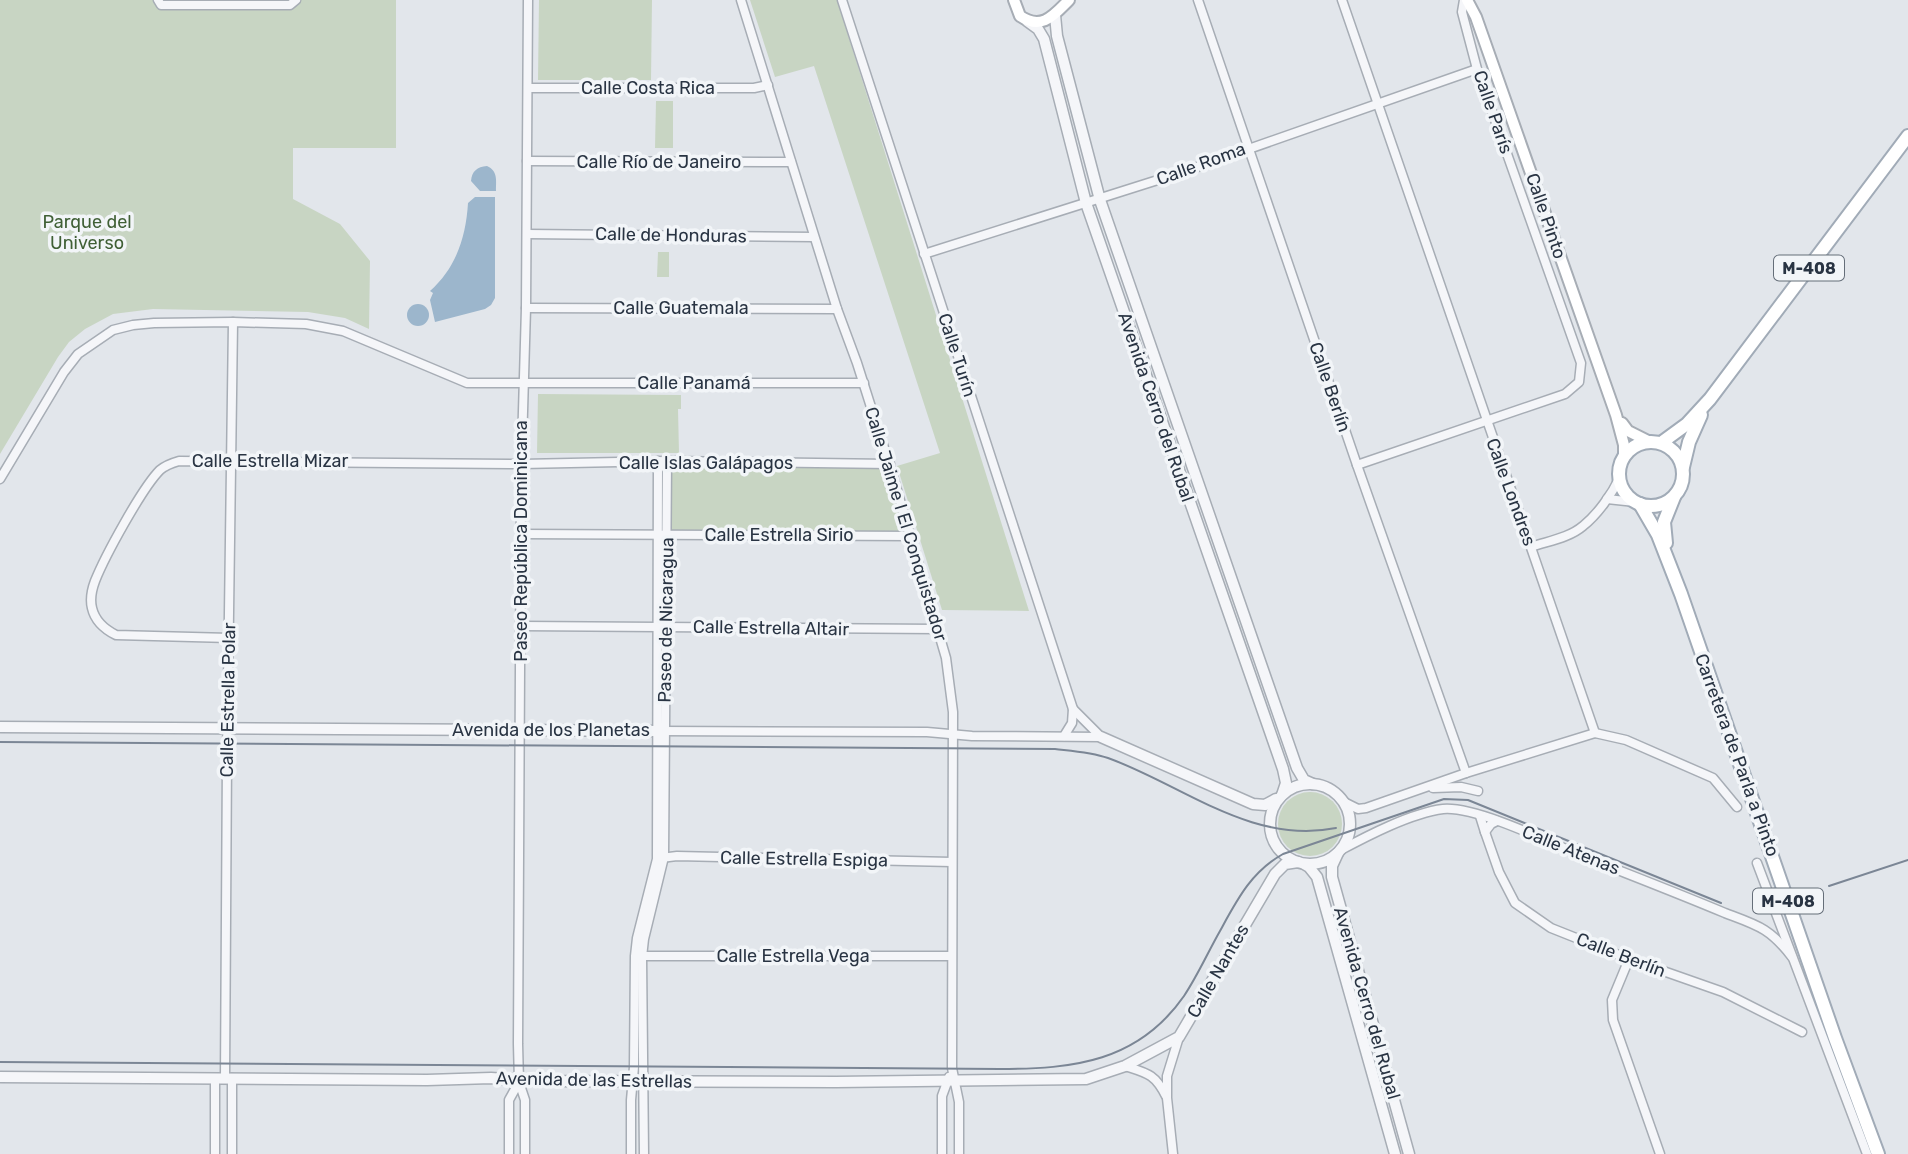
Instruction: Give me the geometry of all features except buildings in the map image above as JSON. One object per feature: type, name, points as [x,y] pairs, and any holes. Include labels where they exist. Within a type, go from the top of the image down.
[{"type":"main road","points":[[1013,1],[1020,16],[1027,21],[1041,23],[1069,0]]},
{"type":"main road","name":"Calle Pinto","points":[[1465,0],[1476,17],[1616,415],[1625,445],[1624,458]]},
{"type":"main road","name":"Calle Pinto","points":[[1475,0],[1476,17]]},
{"type":"main road","name":"M-408","points":[[1624,458],[1640,444],[1656,443],[1687,424],[1710,399],[1908,136]]},
{"type":"main road","name":"M-408","points":[[1674,497],[1683,480],[1689,442],[1710,399]]},
{"type":"main road","points":[[1616,415],[1628,430],[1672,449],[1683,467]]},
{"type":"main road","points":[[1620,477],[1624,458]]},
{"type":"main road","name":"M-408","points":[[1620,477],[1622,489],[1637,503]]},
{"type":"main road","points":[[1637,503],[1654,506],[1667,503],[1674,497]]},
{"type":"main road","name":"Carretera de Parla a Pinto","points":[[1674,497],[1667,510],[1664,534],[1681,594]]},
{"type":"main road","name":"Carretera de Parla a Pinto","points":[[1637,503],[1658,535],[1681,594],[1878,1154]]},
{"type":"street","points":[[158,0],[161,5],[290,5],[296,0]]},
{"type":"street","name":"Paseo República Dominicana","points":[[525,1154],[525,1100],[519,1080],[521,534],[528,0]]},
{"type":"street","name":"Calle Jaime I El Conquistador","points":[[741,0],[836,309],[890,464],[946,658],[953,712],[951,1082],[959,1107],[960,1154]]},
{"type":"street","name":"Calle Turín","points":[[842,0],[1073,709],[1101,737],[1253,804],[1265,805],[1281,796]]},
{"type":"street","name":"Calle Berlín","points":[[1198,0],[1357,466],[1466,773]]},
{"type":"street","name":"Calle Londres","points":[[1342,0],[1595,733]]},
{"type":"street","name":"Calle París","points":[[1465,0],[1462,12],[1477,69],[1581,363],[1579,382],[1565,394],[1486,421]]},
{"type":"street","name":"Avenida Cerro del Rubal","points":[[1058,9],[1057,36],[1100,200],[1297,768],[1304,780],[1313,784]]},
{"type":"street","name":"Avenida Cerro del Rubal","points":[[1027,21],[1038,29],[1044,39],[1086,203],[1283,769],[1286,783],[1281,796]]},
{"type":"street","name":"Calle Roma","points":[[924,254],[1100,200],[1477,69]]},
{"type":"street","name":"Calle Costa Rica","points":[[528,88],[754,88],[768,85]]},
{"type":"street","name":"Calle Río de Janeiro","points":[[527,161],[791,162]]},
{"type":"street","name":"Calle de Honduras","points":[[527,234],[814,237]]},
{"type":"street","name":"Calle Guatemala","points":[[526,308],[836,309]]},
{"type":"street","name":"Calle Panamá","points":[[0,480],[64,372],[78,354],[113,330],[133,325],[233,322],[306,324],[336,328],[467,383],[864,383]]},
{"type":"street","name":"Calle Estrella Polar","points":[[215,1154],[224,1078],[233,322]]},
{"type":"street","points":[[1357,466],[1486,421]]},
{"type":"street","name":"Calle Estrella Mizar","points":[[230,638],[116,635],[103,628],[92,609],[94,583],[126,523],[163,468],[179,461],[232,460],[522,464]]},
{"type":"street","name":"Calle Islas Galápagos","points":[[522,464],[663,461],[890,464]]},
{"type":"street","name":"Paseo de Nicaragua","points":[[643,1154],[638,1082],[638,956],[661,858],[663,461]]},
{"type":"street","points":[[1531,547],[1566,536],[1583,527],[1607,499],[1620,477]]},
{"type":"street","points":[[1607,499],[1637,503]]},
{"type":"street","name":"Calle Estrella Sirio","points":[[521,534],[911,536]]},
{"type":"street","name":"Calle Estrella Altair","points":[[521,626],[938,629]]},
{"type":"street","points":[[1064,736],[1072,723],[1073,709]]},
{"type":"street","name":"Avenida de los Planetas","points":[[0,727],[927,732],[953,735],[1101,737]]},
{"type":"street","points":[[1343,802],[1347,812],[1346,841],[1338,852],[1323,862],[1301,863],[1283,854],[1273,840],[1271,814],[1281,796],[1300,785],[1313,784],[1330,790],[1343,802],[1362,809],[1595,733],[1626,740],[1713,778],[1737,807]]},
{"type":"street","points":[[1426,789],[1461,787],[1478,791]]},
{"type":"street","name":"Calle Atenas","points":[[1338,852],[1378,831],[1442,809],[1462,810],[1497,821],[1761,926],[1780,942],[1792,957]]},
{"type":"street","name":"Calle Berlín","points":[[1480,816],[1499,872],[1515,903],[1551,928],[1723,992],[1802,1032]]},
{"type":"street","points":[[1485,832],[1497,821]]},
{"type":"street","name":"Avenida Cerro del Rubal","points":[[1338,852],[1332,866],[1332,877],[1409,1154]]},
{"type":"street","name":"Calle Estrella Espiga","points":[[661,858],[952,862]]},
{"type":"street","name":"Avenida Cerro del Rubal","points":[[1301,863],[1309,867],[1317,877],[1395,1154]]},
{"type":"street","name":"Calle Nantes","points":[[1174,1154],[1167,1097],[1168,1067],[1179,1037],[1275,874],[1285,864],[1301,863]]},
{"type":"street","points":[[1757,863],[1867,1154]]},
{"type":"street","name":"Calle Estrella Vega","points":[[638,956],[951,956]]},
{"type":"street","points":[[1629,959],[1612,1000],[1613,1020],[1660,1154]]},
{"type":"street","name":"Avenida de las Estrellas","points":[[0,1077],[638,1082],[1086,1079],[1125,1066],[1179,1037]]},
{"type":"street","points":[[1125,1066],[1152,1075],[1167,1097]]},
{"type":"street","name":"Calle Estrella Polar","points":[[224,1078],[232,1154]]},
{"type":"street","name":"Paseo República Dominicana","points":[[509,1154],[509,1100],[519,1080]]},
{"type":"street","name":"Paseo de Nicaragua","points":[[631,1154],[638,1082]]},
{"type":"street","name":"Calle Jaime I El Conquistador","points":[[942,1154],[942,1096],[951,1082]]},
{"type":"green space","name":"Parque del Universo","points":[[0,0],[396,0],[396,148],[293,148],[293,199],[340,224],[370,261],[369,329],[345,318],[308,312],[153,309],[113,314],[85,329],[69,342],[0,454]]},
{"type":"green space","points":[[539,0],[652,0],[651,80],[538,80]]},
{"type":"green space","points":[[750,0],[837,0],[1029,611],[942,610],[897,466],[940,453],[814,66],[775,77]]},
{"type":"green space","points":[[656,101],[673,101],[673,148],[655,148]]},
{"type":"green space","points":[[658,252],[669,252],[669,277],[657,277]]},
{"type":"green space","points":[[538,394],[681,395],[681,409],[678,409],[679,453],[537,453]]},
{"type":"green space","points":[[667,465],[889,465],[910,535],[666,534]]},
{"type":"green space","points":[[1304,792],[1316,792],[1333,801],[1340,812],[1340,836],[1333,847],[1316,856],[1304,856],[1292,851],[1283,842],[1278,830],[1278,818],[1283,806],[1292,797]]},
{"type":"water","points":[[487,166],[495,173],[496,191],[480,191],[471,181],[476,170]]},
{"type":"water","points":[[475,197],[495,197],[495,298],[485,309],[435,322],[430,300],[433,293],[430,291],[453,262],[462,240],[468,203]]},
{"type":"water","points":[[418,304],[426,307],[429,315],[426,323],[418,326],[410,323],[407,315],[410,307]]},
{"type":"tram line","points":[[0,742],[1055,749],[1108,758],[1218,810],[1246,820],[1275,828],[1305,831],[1336,828]]},
{"type":"tram line","points":[[0,1062],[1000,1069],[1078,1063],[1125,1048],[1166,1018],[1189,988],[1239,898],[1253,878],[1272,861],[1283,854],[1444,799],[1468,800],[1721,903]]},
{"type":"tram line","points":[[1829,886],[1908,860]]}]
